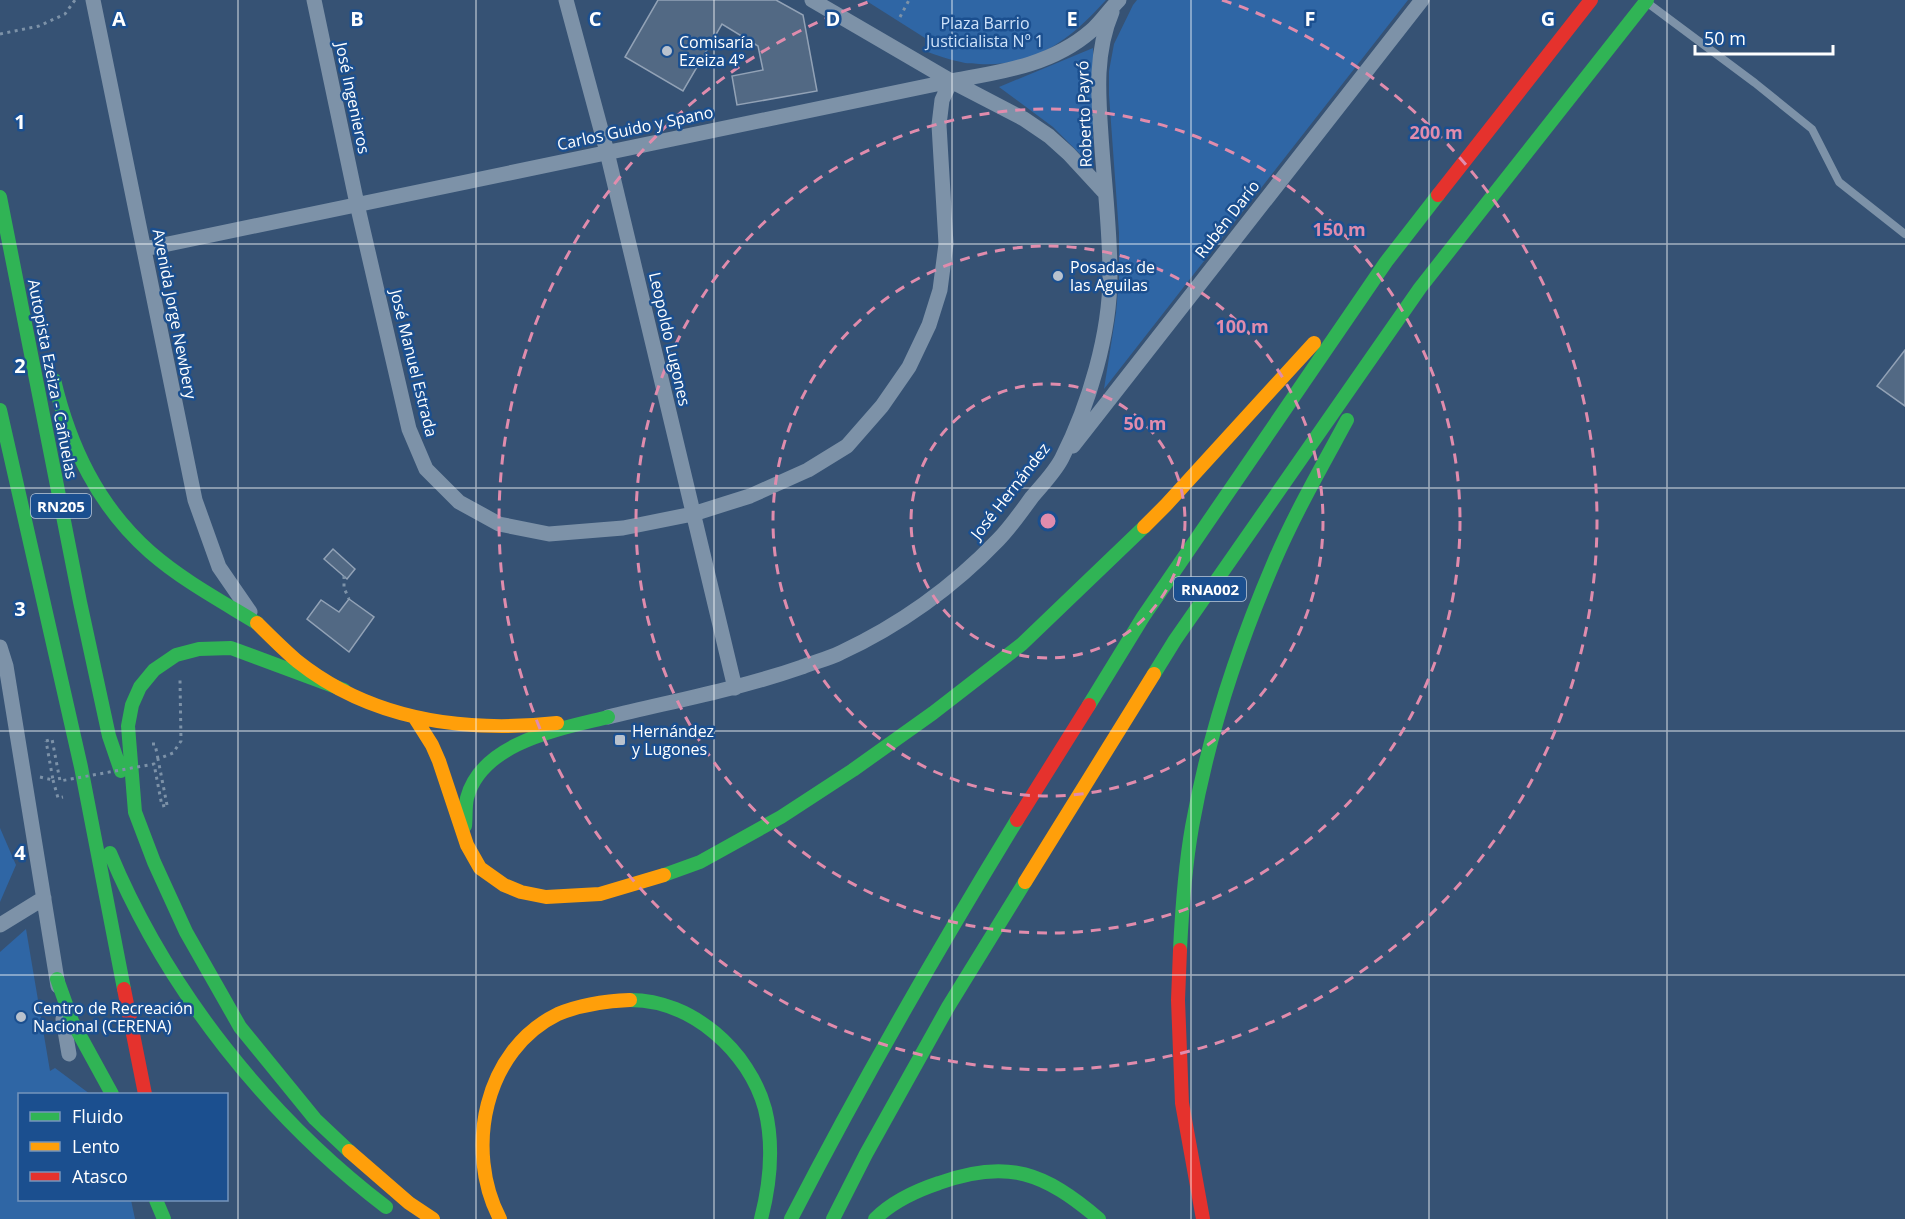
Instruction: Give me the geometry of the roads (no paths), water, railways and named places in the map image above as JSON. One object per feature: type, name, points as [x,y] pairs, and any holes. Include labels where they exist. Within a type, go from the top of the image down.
[{"type":"main road","name":"RNA002","points":[[791,1219],[833,1137],[910,998],[1143,617],[1386,262],[1591,0]]},
{"type":"main road","name":"RNA002","points":[[833,1219],[866,1154],[948,1007],[1174,640],[1420,288],[1647,1]]},
{"type":"main road","name":"Autopista Ezeiza - Cañuelas","points":[[0,197],[97,680],[110,736],[135,812]]},
{"type":"main road","points":[[13,260],[40,324]]},
{"type":"main road","points":[[415,718],[439,761],[467,845],[480,868],[504,885],[521,892],[546,897],[600,894],[700,862],[782,817],[853,770],[933,713],[1023,644],[1166,505],[1386,262]]},
{"type":"main road","points":[[1203,1219],[1182,1103],[1178,1000],[1182,907],[1192,827],[1215,728],[1242,641],[1275,560],[1323,462],[1420,288]]},
{"type":"main road","name":"José Hernández","points":[[51,368],[61,412],[77,456],[99,497],[151,553],[204,591],[257,623],[303,666],[344,690],[378,706],[415,718],[475,726],[517,726],[608,717]]},
{"type":"main road","name":"RN205","points":[[0,410],[81,767]]},
{"type":"main road","points":[[344,690],[231,648],[199,649],[176,655],[154,670],[140,687],[132,705],[129,726],[135,812],[154,862],[186,932],[240,1026],[315,1119],[357,1159],[409,1203],[433,1219]]},
{"type":"main road","points":[[467,845],[464,814],[468,794],[477,774],[483,768],[497,756],[536,736],[608,717]]},
{"type":"main road","points":[[81,767],[145,1093]]},
{"type":"main road","points":[[81,767],[111,855],[134,909],[174,977],[219,1038],[300,1133],[335,1166],[394,1213]]},
{"type":"main road","points":[[57,979],[72,1021],[111,1093]]},
{"type":"main road","points":[[500,1219],[489,1193],[481,1141],[486,1109],[505,1062],[519,1044],[545,1021],[559,1013],[590,1002],[614,999],[646,1001],[681,1010],[712,1030],[731,1050],[749,1076],[761,1098],[769,1149],[768,1177],[761,1219]]},
{"type":"main road","points":[[875,1219],[884,1209],[913,1192],[939,1182],[994,1169],[1022,1172],[1053,1184],[1079,1200],[1099,1219]]},
{"type":"main road","points":[[156,1201],[164,1219]]},
{"type":"main road","points":[[165,1201],[169,1219]]},
{"type":"street","name":"Avenida Jorge Newbery","points":[[93,0],[195,500],[219,567],[257,623]]},
{"type":"street","name":"José Ingenieros","points":[[314,0],[357,204]]},
{"type":"street","name":"Leopoldo Lugones","points":[[566,0],[607,152],[735,688]]},
{"type":"street","points":[[812,0],[1049,135],[1070,154],[1105,193]]},
{"type":"street","name":"Rubén Darío","points":[[1062,460],[1422,0]]},
{"type":"street","name":"Carlos Guido y Spano","points":[[144,249],[1006,71],[1039,62],[1069,47],[1091,31],[1117,1]]},
{"type":"street","name":"Roberto Payró","points":[[1105,193],[1098,71],[1101,45],[1117,1]]},
{"type":"street","name":"José Manuel Estrada","points":[[357,204],[409,429],[426,469],[459,502],[500,524],[549,534],[623,528],[693,514],[750,496],[808,470],[847,446],[882,406],[909,367],[929,326],[940,290],[946,244],[939,125],[942,100],[951,81]]},
{"type":"street","name":"José Hernández","points":[[608,717],[735,688],[838,654],[889,627],[942,592],[999,540],[1062,460],[1089,394],[1101,351],[1110,278],[1105,193]]},
{"type":"street","points":[[0,647],[69,1054]]},
{"type":"street","points":[[0,925],[44,898]]},
{"type":"lane","points":[[1647,1],[1812,129],[1839,182],[1905,234]]},
{"type":"place","name":"Comisaría Ezeiza 4°","points":[[667,51]]},
{"type":"place","name":"Posadas de las Aguilas","points":[[1058,276]]},
{"type":"place","name":"Hernández y Lugones","points":[[620,740]]},
{"type":"place","name":"Centro de Recreación Nacional (CERENA)","points":[[21,1017]]},
{"type":"park label","name":"Plaza Barrio Justicialista Nº 1","points":[[985,32]]}]
